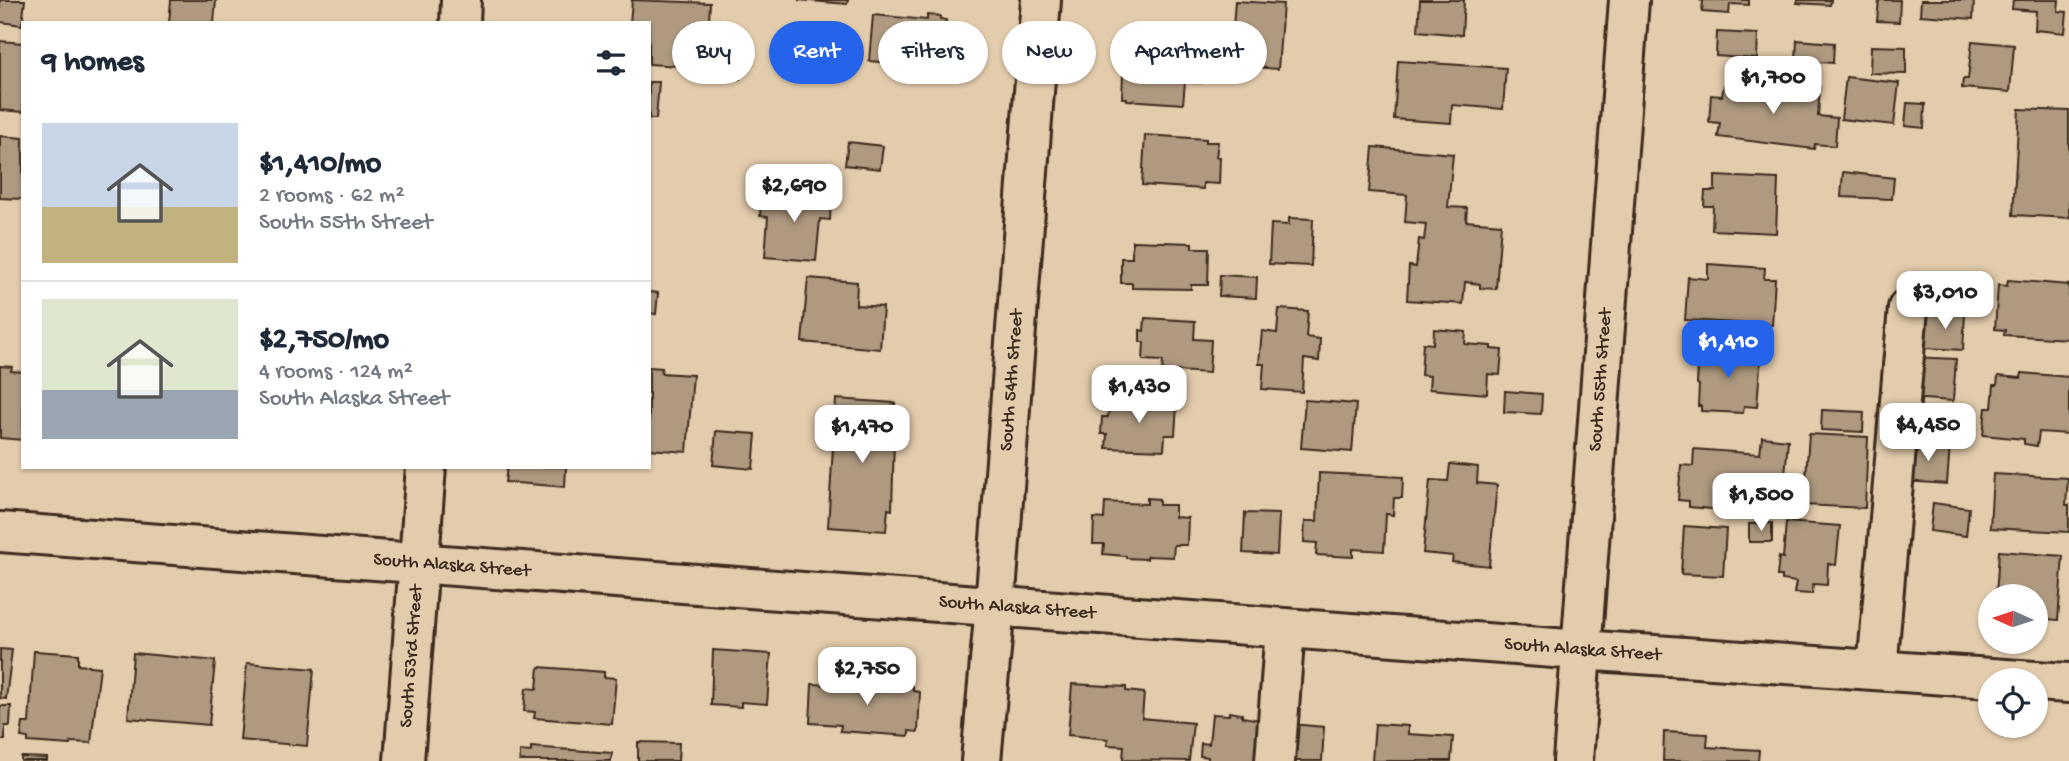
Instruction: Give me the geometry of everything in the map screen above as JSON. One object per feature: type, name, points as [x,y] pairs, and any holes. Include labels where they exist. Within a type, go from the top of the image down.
[{"type":"street","points":[[460,21],[461,0]]},
{"type":"street","name":"South 54th Street","points":[[981,761],[1041,0]]},
{"type":"street","name":"South 55th Street","points":[[1573,761],[1629,0]]},
{"type":"street","points":[[1877,670],[1908,308]]},
{"type":"street","name":"South 53rd Street","points":[[404,761],[426,469]]},
{"type":"street","name":"South Alaska Street","points":[[0,532],[1978,677]]},
{"type":"street","points":[[1275,761],[1285,628]]},
{"type":"street","name":"South Alaska Street","points":[[2048,682],[2069,683]]},
{"type":"building","points":[[0,0],[25,0],[21,25],[0,22]]},
{"type":"building","points":[[171,0],[216,0],[214,21],[169,21]]},
{"type":"building","points":[[632,0],[710,3],[709,21],[672,21],[672,66],[651,64],[651,21],[630,21]]},
{"type":"building","points":[[798,0],[848,0],[847,4]]},
{"type":"building","points":[[1420,0],[1464,0],[1462,35],[1418,31]]},
{"type":"building","points":[[1699,0],[1749,0],[1749,5],[1730,4],[1729,14],[1702,12],[1703,1]]},
{"type":"building","points":[[1798,0],[1831,0],[1830,5],[1797,3]]},
{"type":"building","points":[[1879,0],[1900,0],[1899,22],[1877,21]]},
{"type":"building","points":[[1921,0],[1974,0],[1973,19],[1920,15]]},
{"type":"building","points":[[2013,0],[2059,0],[2058,11],[2067,12],[2065,33],[2035,30],[2036,11],[2012,9]]},
{"type":"building","points":[[1235,1],[1283,4],[1278,69],[1267,68],[1267,21],[1233,21]]},
{"type":"building","points":[[873,15],[927,20],[927,15],[940,16],[940,19],[946,20],[878,21],[878,62],[869,61]]},
{"type":"building","points":[[1717,32],[1758,34],[1757,59],[1716,56]]},
{"type":"building","points":[[1797,40],[1834,43],[1833,63],[1796,61]]},
{"type":"building","points":[[0,41],[21,43],[21,112],[0,110]]},
{"type":"building","points":[[1972,41],[2014,45],[2010,92],[1962,88],[1963,79],[1968,79]]},
{"type":"building","points":[[1871,46],[1906,47],[1906,74],[1870,73]]},
{"type":"building","points":[[1398,61],[1506,68],[1503,109],[1452,105],[1451,123],[1394,119]]},
{"type":"building","points":[[1846,77],[1899,83],[1894,125],[1841,119]]},
{"type":"building","points":[[651,82],[659,82],[656,119],[651,119]]},
{"type":"building","points":[[1776,83],[1820,87],[1818,116],[1837,118],[1835,146],[1815,144],[1814,149],[1718,137],[1720,123],[1709,122],[1711,95],[1722,96],[1724,85],[1776,90]]},
{"type":"building","points":[[1123,84],[1185,84],[1183,104],[1122,98]]},
{"type":"building","points":[[1907,103],[1925,104],[1924,128],[1905,126]]},
{"type":"building","points":[[2019,109],[2069,111],[2069,218],[2013,215]]},
{"type":"building","points":[[1145,135],[1218,142],[1216,157],[1220,157],[1219,184],[1203,183],[1203,189],[1142,185]]},
{"type":"building","points":[[0,136],[21,138],[21,199],[0,198]]},
{"type":"building","points":[[848,142],[883,146],[880,169],[845,165]]},
{"type":"building","points":[[1373,147],[1453,154],[1448,207],[1467,208],[1466,221],[1501,224],[1496,289],[1480,288],[1480,284],[1465,282],[1463,304],[1407,300],[1409,266],[1416,267],[1419,239],[1424,240],[1426,224],[1405,222],[1407,195],[1369,192]]},
{"type":"building","points":[[1843,172],[1894,178],[1892,199],[1841,197]]},
{"type":"building","points":[[1715,176],[1778,179],[1776,233],[1712,230],[1713,206],[1704,206],[1705,191],[1715,191]]},
{"type":"building","points":[[762,191],[831,197],[830,220],[820,219],[816,261],[765,257],[768,217],[760,216]]},
{"type":"building","points":[[1289,218],[1313,219],[1311,266],[1269,264],[1271,224],[1289,225]]},
{"type":"building","points":[[1132,241],[1192,243],[1192,248],[1209,248],[1208,285],[1191,285],[1191,289],[1132,288],[1132,283],[1121,283],[1121,258],[1132,258]]},
{"type":"building","points":[[1708,264],[1765,268],[1764,279],[1775,279],[1772,325],[1685,320],[1688,277],[1708,279]]},
{"type":"building","points":[[1220,275],[1257,277],[1256,298],[1219,296]]},
{"type":"building","points":[[808,278],[857,282],[856,305],[883,307],[880,349],[802,342]]},
{"type":"building","points":[[2008,280],[2069,285],[2069,339],[2004,335],[2005,330],[1995,329],[1998,285],[2007,286]]},
{"type":"building","points":[[651,292],[658,293],[656,314],[651,313]]},
{"type":"building","points":[[1279,309],[1308,311],[1306,337],[1320,339],[1319,361],[1304,359],[1302,392],[1262,389],[1264,364],[1259,364],[1262,331],[1277,333]]},
{"type":"building","points":[[1927,311],[1965,313],[1963,350],[1925,348]]},
{"type":"building","points":[[1145,318],[1195,321],[1194,339],[1211,340],[1209,373],[1162,370],[1163,361],[1143,360],[1144,342],[1140,342],[1140,330],[1144,331]]},
{"type":"building","points":[[1434,329],[1466,332],[1465,344],[1491,346],[1491,349],[1502,350],[1500,375],[1488,374],[1487,394],[1429,389],[1430,376],[1421,375],[1423,343],[1433,344]]},
{"type":"building","points":[[1699,349],[1761,353],[1757,407],[1744,406],[1743,413],[1701,411],[1701,406],[1698,406],[1697,384]]},
{"type":"building","points":[[1910,357],[1956,359],[1953,401],[1907,398]]},
{"type":"building","points":[[0,366],[12,367],[11,371],[21,372],[21,440],[0,438]]},
{"type":"building","points":[[651,367],[662,368],[661,373],[693,375],[687,452],[651,449]]},
{"type":"building","points":[[2022,373],[2069,377],[2069,434],[2039,432],[2037,446],[2024,444],[2024,439],[1983,435],[1986,408],[1992,408],[1994,385],[1997,385],[1998,376],[2021,378]]},
{"type":"building","points":[[1505,391],[1542,394],[1541,414],[1504,412]]},
{"type":"building","points":[[836,399],[895,403],[892,510],[888,509],[886,531],[828,527]]},
{"type":"building","points":[[1305,400],[1356,404],[1352,452],[1301,448]]},
{"type":"building","points":[[1109,402],[1177,405],[1175,435],[1165,435],[1164,450],[1106,448],[1107,434],[1101,434],[1102,417],[1108,417]]},
{"type":"building","points":[[1822,410],[1864,412],[1863,432],[1821,430]]},
{"type":"building","points":[[716,431],[756,434],[753,469],[713,465]]},
{"type":"building","points":[[1809,434],[1868,437],[1865,508],[1804,505]]},
{"type":"building","points":[[1762,437],[1788,440],[1782,511],[1723,506],[1723,510],[1689,507],[1689,501],[1678,500],[1681,465],[1693,466],[1694,449],[1760,454]]},
{"type":"building","points":[[1908,442],[1950,445],[1947,484],[1905,481]]},
{"type":"building","points":[[1450,464],[1478,467],[1477,483],[1497,485],[1489,566],[1452,562],[1453,556],[1423,553],[1430,480],[1448,481]]},
{"type":"building","points":[[507,469],[566,469],[565,487],[505,482]]},
{"type":"building","points":[[1319,473],[1403,477],[1402,498],[1394,498],[1393,515],[1386,514],[1384,551],[1353,549],[1353,557],[1316,555],[1317,543],[1304,542],[1305,521],[1317,521]]},
{"type":"building","points":[[1993,474],[2068,478],[2066,505],[2069,505],[2069,532],[1990,528]]},
{"type":"building","points":[[1147,498],[1159,499],[1159,505],[1175,505],[1175,517],[1188,518],[1187,545],[1174,545],[1173,557],[1147,556],[1147,559],[1103,554],[1104,544],[1093,544],[1094,518],[1104,519],[1105,502],[1147,504]]},
{"type":"building","points":[[1933,503],[1969,508],[1966,536],[1930,531]]},
{"type":"building","points":[[1245,513],[1279,514],[1277,555],[1243,553]]},
{"type":"building","points":[[1786,522],[1840,526],[1836,565],[1828,564],[1827,585],[1813,584],[1812,594],[1794,593],[1796,582],[1782,580],[1782,576],[1777,576],[1779,557],[1783,558]]},
{"type":"building","points":[[1772,523],[1772,542],[1749,542],[1749,524]]},
{"type":"building","points":[[1684,526],[1726,529],[1723,576],[1681,574]]},
{"type":"building","points":[[1999,551],[2063,556],[2058,620],[2048,619],[2048,584],[1997,584]]},
{"type":"building","points":[[0,649],[12,650],[6,699],[0,698]]},
{"type":"building","points":[[713,650],[771,654],[767,704],[741,702],[741,707],[711,705]]},
{"type":"building","points":[[34,651],[78,654],[78,665],[100,667],[91,743],[71,742],[70,745],[28,742],[28,738],[21,737],[23,723],[29,723]]},
{"type":"building","points":[[133,653],[215,661],[209,725],[128,718]]},
{"type":"building","points":[[247,663],[314,669],[307,746],[240,740]]},
{"type":"building","points":[[539,667],[604,672],[604,677],[616,678],[612,724],[534,718],[535,712],[524,711],[526,688],[537,689]]},
{"type":"building","points":[[887,680],[904,681],[904,686],[913,686],[913,691],[920,692],[918,732],[909,731],[909,736],[840,731],[841,725],[810,723],[812,684],[832,685],[833,682],[886,685]]},
{"type":"building","points":[[1072,684],[1126,687],[1126,691],[1144,693],[1142,718],[1193,723],[1189,761],[1123,760],[1124,746],[1107,745],[1108,739],[1068,735]]},
{"type":"building","points":[[0,706],[11,706],[10,726],[5,726],[5,740],[0,740]]},
{"type":"building","points":[[1229,712],[1261,720],[1255,761],[1208,761],[1208,757],[1200,756],[1201,743],[1209,744],[1212,714],[1229,715]]},
{"type":"building","points":[[1291,724],[1324,727],[1322,761],[1289,761]]},
{"type":"building","points":[[1375,724],[1408,726],[1408,734],[1453,737],[1451,761],[1372,761]]},
{"type":"building","points":[[1664,732],[1708,734],[1707,747],[1759,750],[1758,761],[1663,761]]},
{"type":"building","points":[[638,742],[679,743],[678,761],[638,761]]},
{"type":"building","points":[[531,747],[612,753],[611,761],[520,761],[520,751],[531,752]]},
{"type":"building","points":[[21,757],[47,758],[47,761],[21,761]]}]
